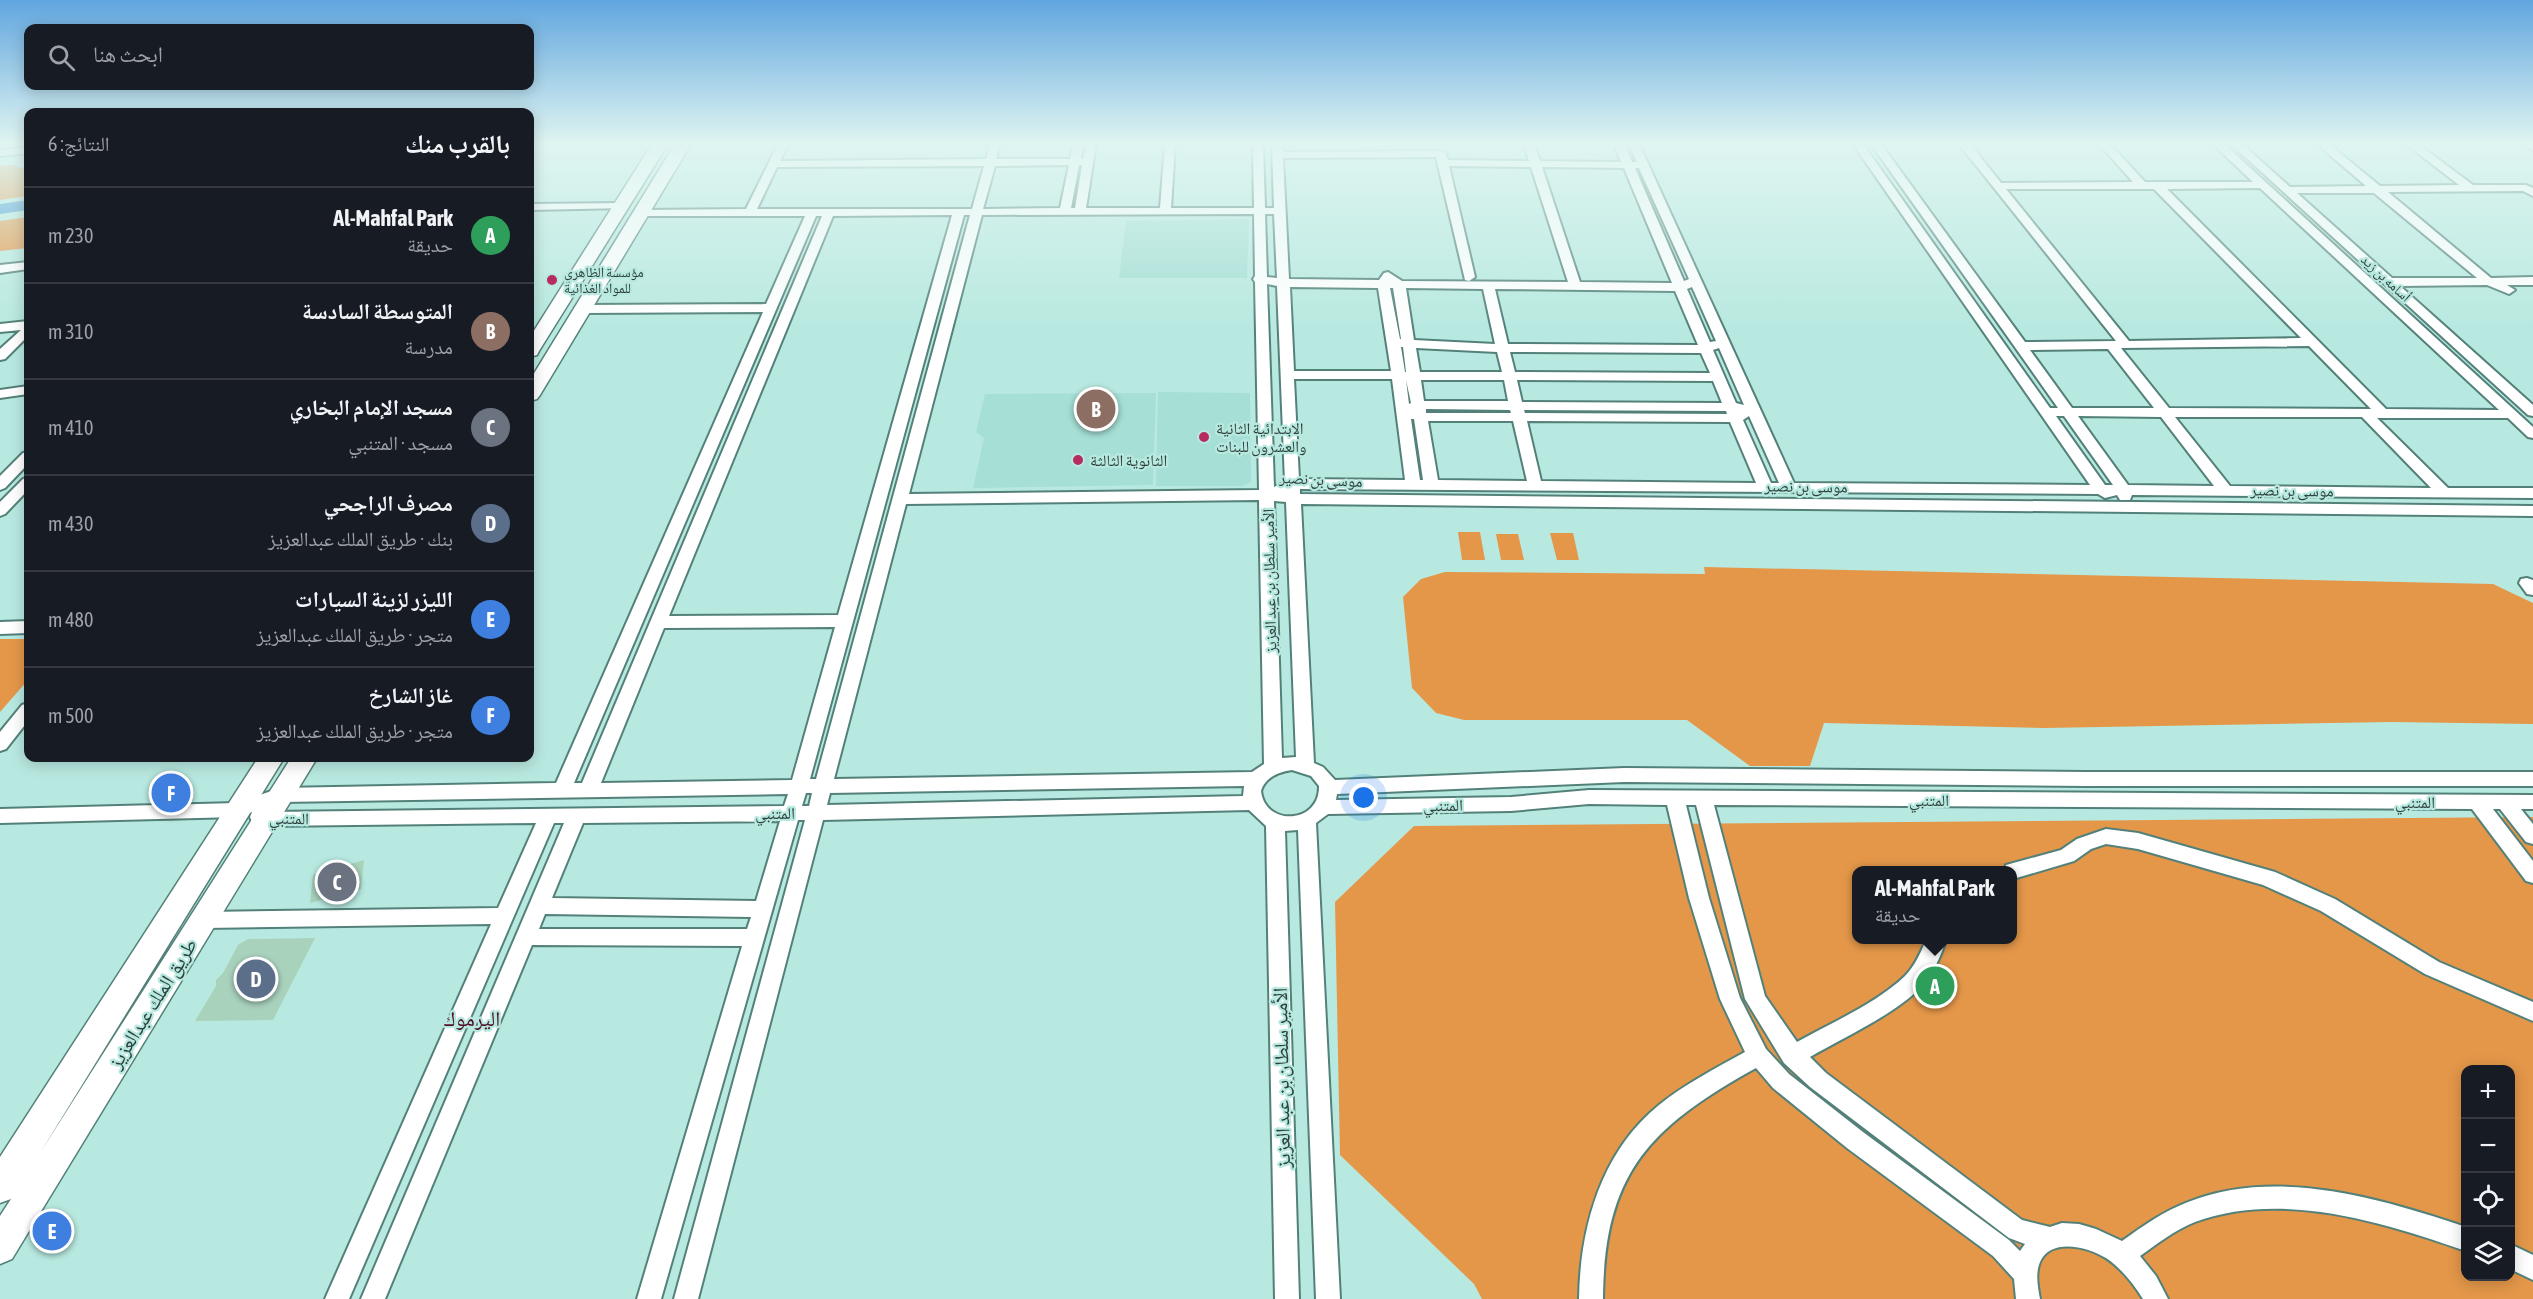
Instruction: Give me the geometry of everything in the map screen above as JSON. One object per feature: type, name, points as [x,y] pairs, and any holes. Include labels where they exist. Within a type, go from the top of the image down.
[{"type":"highway","points":[[534,389],[646,205]]},
{"type":"highway","points":[[534,345],[622,206]]},
{"type":"highway","name":"طريق الملك عبدالعزيز","points":[[0,1187],[268,762]]},
{"type":"highway","name":"طريق الملك عبدالعزيز","points":[[0,1247],[301,762]]},
{"type":"street","points":[[750,213],[754,205]]},
{"type":"street","points":[[649,1299],[845,621],[971,205]]},
{"type":"street","points":[[1065,212],[1066,205]]},
{"type":"street","points":[[1080,212],[1081,205]]},
{"type":"street","points":[[1165,205],[1165,211]]},
{"type":"street","name":"الأمير سلطان بن عبد العزيز","points":[[1258,205],[1273,766]]},
{"type":"street","name":"الأمير سلطان بن عبد العزيز","points":[[1280,205],[1305,765]]},
{"type":"street","points":[[1453,205],[1469,276]]},
{"type":"street","points":[[1549,205],[1574,281]]},
{"type":"street","points":[[1645,205],[1765,487]]},
{"type":"street","points":[[1661,205],[1788,487]]},
{"type":"street","points":[[1900,205],[2100,489],[2126,507]]},
{"type":"street","points":[[1919,205],[2124,490],[2126,507]]},
{"type":"street","points":[[2012,205],[2119,345],[2164,412],[2225,490]]},
{"type":"street","points":[[2176,205],[2382,413]]},
{"type":"street","name":"أسامه بن زيد","points":[[2284,205],[2533,434]]},
{"type":"street","name":"أسامه بن زيد","points":[[2303,205],[2533,412]]},
{"type":"street","points":[[2396,205],[2488,281]]},
{"type":"street","points":[[2411,205],[2507,286]]},
{"type":"street","points":[[534,209],[622,206]]},
{"type":"street","points":[[641,213],[1280,211]]},
{"type":"street","points":[[562,790],[812,212]]},
{"type":"street","points":[[589,789],[829,212]]},
{"type":"street","points":[[686,1299],[822,786],[902,498],[968,212]]},
{"type":"street","points":[[0,258],[24,256]]},
{"type":"street","points":[[0,269],[24,266]]},
{"type":"street","points":[[1390,281],[1469,276],[1574,281],[1695,281]]},
{"type":"street","points":[[1259,279],[1488,285],[1574,281]]},
{"type":"street","points":[[1390,281],[1408,340],[1431,485]]},
{"type":"street","points":[[1390,281],[1397,375],[1413,484]]},
{"type":"street","points":[[2390,282],[2488,281],[2533,290]]},
{"type":"street","points":[[2403,293],[2507,286],[2533,281]]},
{"type":"street","points":[[1488,285],[1535,486]]},
{"type":"street","points":[[583,309],[771,308]]},
{"type":"street","points":[[0,328],[24,325]]},
{"type":"street","points":[[0,356],[24,334]]},
{"type":"street","points":[[1394,341],[1723,342]]},
{"type":"street","points":[[2020,346],[2312,342]]},
{"type":"street","points":[[1288,375],[1718,377]]},
{"type":"street","points":[[0,394],[24,391]]},
{"type":"street","points":[[1403,412],[1733,412],[1755,410]]},
{"type":"street","points":[[2045,412],[2511,414]]},
{"type":"street","points":[[2365,413],[2444,492]]},
{"type":"street","points":[[0,485],[24,460]]},
{"type":"street","name":"موسى بن نصير","points":[[902,498],[1267,495],[1294,491],[1413,484],[2533,492]]},
{"type":"street","points":[[0,511],[24,486]]},
{"type":"street","name":"موسى بن نصير","points":[[1294,491],[2126,507],[2533,511]]},
{"type":"street","points":[[658,622],[845,621]]},
{"type":"street","points":[[0,628],[24,627]]},
{"type":"street","points":[[0,744],[24,714]]},
{"type":"street","points":[[1293,763],[1305,765],[1324,778],[1329,788],[1329,797],[1325,807],[1318,815],[1307,821],[1294,823],[1275,820],[1260,812],[1254,803],[1252,793],[1257,779],[1273,766],[1293,763]]},
{"type":"street","name":"المتنبي","points":[[1329,788],[1624,775],[2086,779],[2533,779]]},
{"type":"street","name":"المتنبي","points":[[238,810],[589,789],[1257,779]]},
{"type":"street","name":"المتنبي","points":[[1325,807],[1511,804],[1589,797],[2533,802]]},
{"type":"street","points":[[1675,798],[1699,898],[1730,999],[1758,1056],[1781,1081],[1855,1140],[2001,1248],[2024,1274]]},
{"type":"street","points":[[1703,798],[1755,999],[1772,1029],[1792,1056],[1818,1080],[2017,1230],[2049,1238]]},
{"type":"street","points":[[2477,802],[2533,875]]},
{"type":"street","points":[[2505,802],[2533,837]]},
{"type":"street","name":"المتنبي","points":[[238,810],[273,807],[548,816],[815,813],[1254,803]]},
{"type":"street","points":[[0,816],[238,810]]},
{"type":"street","points":[[373,1299],[577,815]]},
{"type":"street","points":[[337,1299],[548,816]]},
{"type":"street","name":"الأمير سلطان بن عبد العزيز","points":[[1275,820],[1287,1299]]},
{"type":"street","name":"الأمير سلطان بن عبد العزيز","points":[[1307,821],[1328,1299]]},
{"type":"street","points":[[2017,870],[2067,856],[2084,844],[2106,836],[2138,841],[2268,878],[2328,905],[2432,968],[2533,1012]]},
{"type":"street","points":[[538,906],[762,909]]},
{"type":"street","points":[[204,920],[504,916]]},
{"type":"street","points":[[526,937],[754,938]]},
{"type":"street","points":[[1792,1056],[1878,1007],[1913,982],[1927,962],[1934,944]]},
{"type":"street","points":[[1591,1299],[1597,1232],[1610,1189],[1630,1152],[1664,1114],[1758,1056]]},
{"type":"street","points":[[2121,1256],[2155,1231],[2192,1212],[2241,1200],[2277,1198],[2312,1201],[2424,1223],[2461,1237]]},
{"type":"street","points":[[2028,1299],[2023,1281],[2025,1262],[2034,1247],[2049,1238],[2068,1235],[2090,1239],[2112,1249],[2133,1265],[2149,1284],[2156,1299]]},
{"type":"street","points":[[2515,1258],[2533,1268]]},
{"type":"shaded area","points":[[24,218],[24,248],[0,251],[0,221]]},
{"type":"shaded area","points":[[1249,219],[1247,278],[1119,278],[1126,221]]},
{"type":"shaded area","name":"الابتدائية الثانية والعشرون للبنات","points":[[1158,392],[1250,393],[1251,482],[1242,486],[1156,486]]},
{"type":"shaded area","points":[[1156,393],[1153,485],[973,488],[984,438],[976,432],[985,394]]},
{"type":"shaded area","points":[[1458,532],[1480,532],[1485,560],[1462,560]]},
{"type":"shaded area","points":[[1550,533],[1573,533],[1579,560],[1557,560]]},
{"type":"shaded area","points":[[1496,534],[1518,534],[1524,560],[1501,560]]},
{"type":"shaded area","points":[[1704,567],[2493,584],[2533,603],[2533,724],[2391,722],[2044,728],[1824,723],[1810,766],[1750,766],[1687,720],[1464,720],[1436,713],[1412,688],[1403,597],[1421,579],[1445,572],[1705,574]]},
{"type":"shaded area","points":[[0,639],[24,639],[24,685],[0,712]]},
{"type":"shaded area","points":[[2533,817],[2533,1299],[1482,1299],[1474,1284],[1340,1155],[1335,902],[1414,826]]},
{"type":"building","points":[[364,860],[361,889],[310,903],[313,875]]},
{"type":"building","points":[[315,938],[273,1020],[195,1021],[216,986],[216,980],[223,973],[238,945],[248,939]]},
{"type":"waterway","points":[[0,209],[24,206]]},
{"type":"place","name":"مؤسسة الظاهري للمواد الغذائية","points":[[552,280]]},
{"type":"place","name":"المتوسطة السادسة","points":[[1096,409]]},
{"type":"place","name":"الابتدائية الثانية والعشرون للبنات","points":[[1204,437]]},
{"type":"place","name":"الثانوية الثالثة","points":[[1078,460]]},
{"type":"place","name":"غاز الشارخ","points":[[171,793]]},
{"type":"place","name":"مسجد الإمام البخاري","points":[[337,882]]},
{"type":"place","name":"مصرف الراجحي","points":[[256,979]]},
{"type":"place","name":"Al-Mahfal Park","points":[[1935,986]]},
{"type":"place","name":"الليزر لزينة السيارات","points":[[52,1231]]},
{"type":"district","name":"اليرموك","points":[[472,1018]]}]
